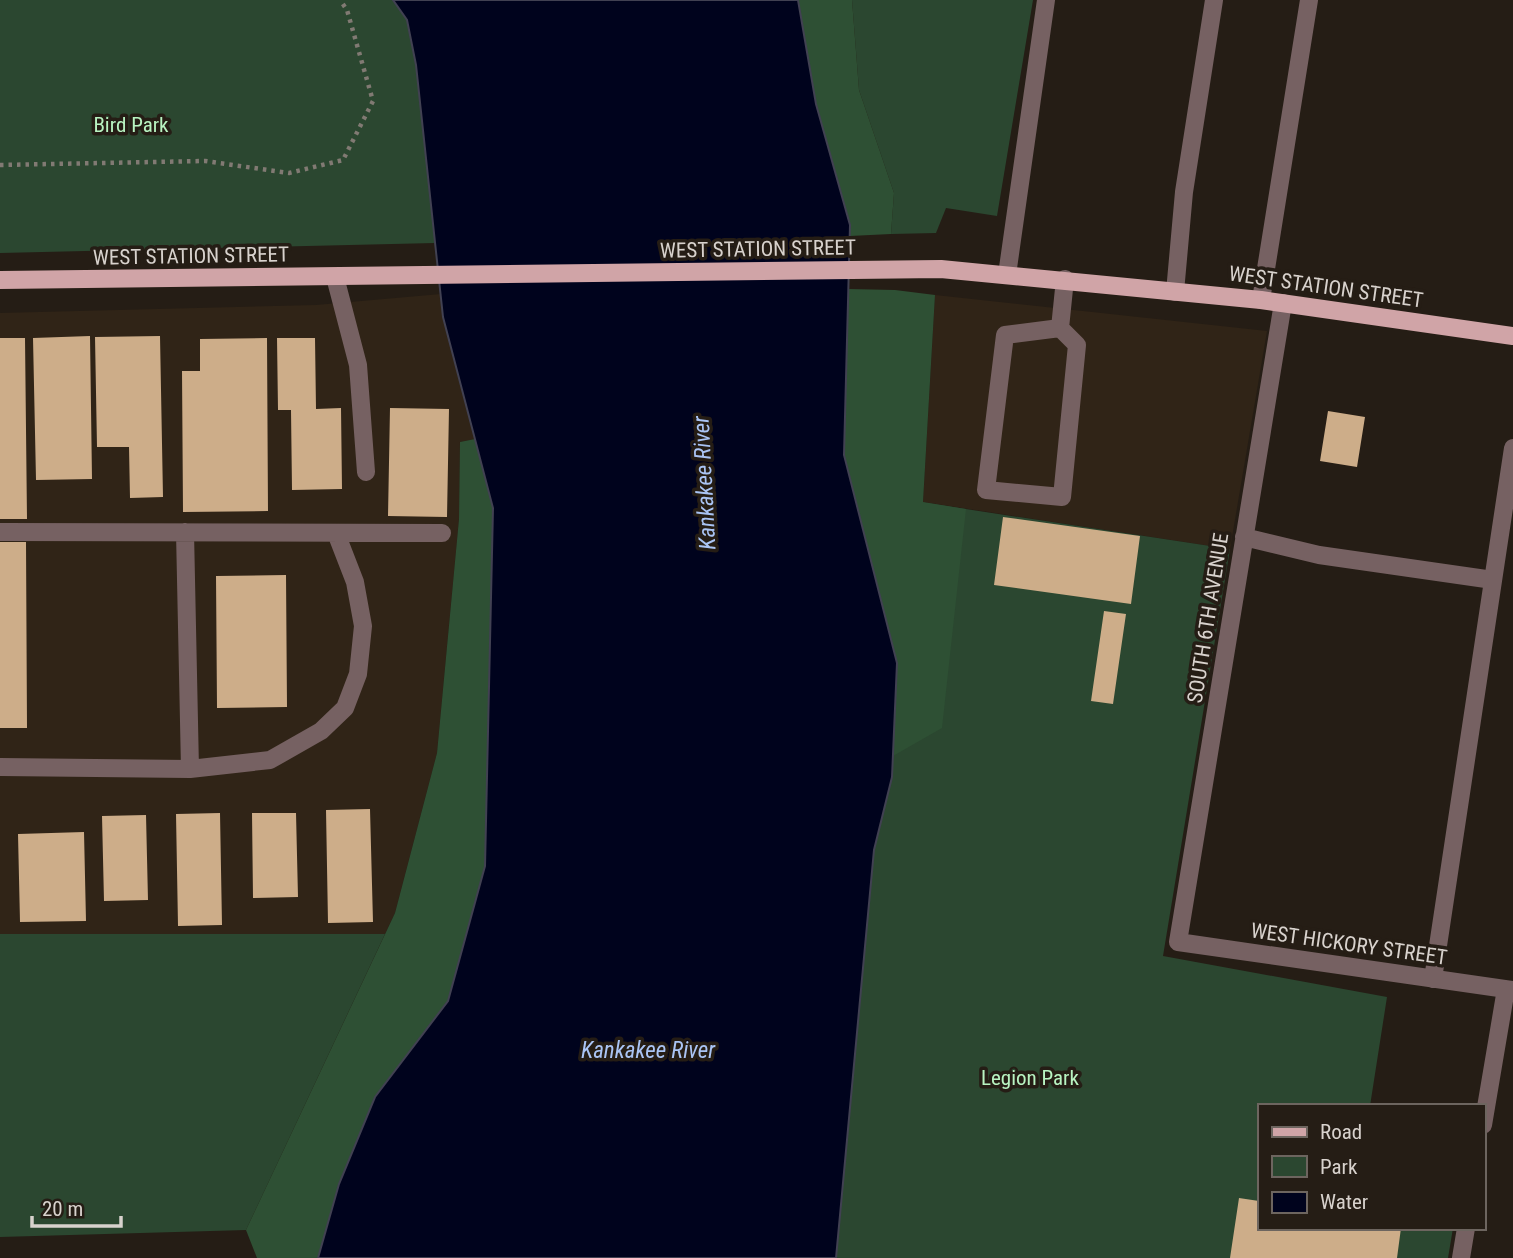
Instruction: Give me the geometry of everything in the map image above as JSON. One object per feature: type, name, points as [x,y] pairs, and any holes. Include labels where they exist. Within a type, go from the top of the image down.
[{"type":"main road","name":"WEST STATION STREET","points":[[0,280],[942,269],[1261,300],[1513,336]]},
{"type":"street","points":[[1007,275],[1046,0]]},
{"type":"street","points":[[1175,292],[1184,192],[1214,0]]},
{"type":"street","points":[[1261,300],[1309,0]]},
{"type":"street","points":[[335,277],[358,365],[366,472]]},
{"type":"street","points":[[1060,328],[1065,279]]},
{"type":"street","name":"SOUTH 6TH AVENUE","points":[[1178,942],[1283,303]]},
{"type":"street","points":[[1060,328],[1077,345],[1062,497],[986,490],[1005,335],[1060,328]]},
{"type":"street","points":[[1433,979],[1513,448]]},
{"type":"street","points":[[0,532],[442,533]]},
{"type":"street","points":[[185,532],[190,769]]},
{"type":"street","points":[[0,767],[190,769],[270,760],[321,731],[345,708],[358,674],[363,626],[355,582],[336,533]]},
{"type":"street","points":[[1244,537],[1320,555],[1493,580]]},
{"type":"street","name":"WEST HICKORY STREET","points":[[1178,942],[1509,990]]},
{"type":"street","points":[[1485,1115],[1509,990]]},
{"type":"street","points":[[1461,1258],[1466,1230]]},
{"type":"path","points":[[0,165],[205,161],[289,173],[343,160],[373,101],[347,10],[340,0]]},
{"type":"shaded area","points":[[441,294],[443,317],[475,439],[460,442],[459,519],[437,753],[395,913],[385,934],[0,934],[0,313],[316,305]]},
{"type":"shaded area","points":[[935,295],[1267,331],[1230,549],[923,502]]},
{"type":"green space","name":"Bird Park","points":[[0,0],[393,0],[407,20],[416,65],[435,243],[0,253]]},
{"type":"green space","points":[[798,0],[852,0],[859,90],[894,193],[891,234],[850,236],[850,225],[816,104]]},
{"type":"green space","points":[[852,0],[1033,0],[997,216],[946,208],[936,233],[891,234],[894,193],[859,90]]},
{"type":"green space","points":[[848,289],[895,290],[935,295],[923,502],[966,509],[942,728],[893,756],[897,663],[844,455]]},
{"type":"green space","points":[[475,439],[493,508],[485,866],[448,1001],[375,1097],[339,1184],[318,1258],[257,1258],[246,1230],[395,913],[437,753],[459,519],[460,442]]},
{"type":"green space","name":"Legion Park","points":[[900,499],[1230,549],[1163,956],[1387,997],[1370,1104],[1258,1104],[1258,1230],[1453,1230],[1448,1258],[831,1258],[874,850],[892,777]]},
{"type":"green space","points":[[0,934],[385,934],[246,1230],[0,1237]]},
{"type":"water","name":"Kankakee River","points":[[393,0],[798,0],[816,104],[850,225],[844,455],[897,663],[892,777],[874,850],[836,1258],[318,1258],[339,1184],[375,1097],[448,1001],[485,866],[493,508],[443,317],[416,65],[407,20]]},
{"type":"building","points":[[90,336],[92,479],[36,480],[33,338]]},
{"type":"building","points":[[160,336],[163,497],[130,498],[129,447],[97,447],[95,337]]},
{"type":"building","points":[[0,338],[25,338],[27,519],[0,519]]},
{"type":"building","points":[[267,338],[268,511],[183,512],[182,371],[200,371],[200,339]]},
{"type":"building","points":[[277,338],[315,338],[316,409],[341,408],[342,489],[292,490],[291,410],[278,410]]},
{"type":"building","points":[[390,408],[449,409],[447,517],[388,516]]},
{"type":"building","points":[[1328,411],[1365,417],[1357,467],[1320,461]]},
{"type":"building","points":[[1003,517],[1140,536],[1131,604],[994,585]]},
{"type":"building","points":[[0,542],[26,542],[27,728],[0,728]]},
{"type":"building","points":[[286,575],[287,707],[217,708],[216,576]]},
{"type":"building","points":[[1104,611],[1126,614],[1113,704],[1091,701]]},
{"type":"building","points":[[370,809],[373,922],[328,923],[326,810]]},
{"type":"building","points":[[220,813],[222,925],[178,926],[176,814]]},
{"type":"building","points":[[252,813],[296,813],[298,897],[253,898]]},
{"type":"building","points":[[146,815],[148,900],[104,901],[102,816]]},
{"type":"building","points":[[84,832],[86,921],[20,922],[18,834]]},
{"type":"building","points":[[1239,1198],[1258,1201],[1258,1230],[1401,1230],[1397,1258],[1230,1258]]}]
